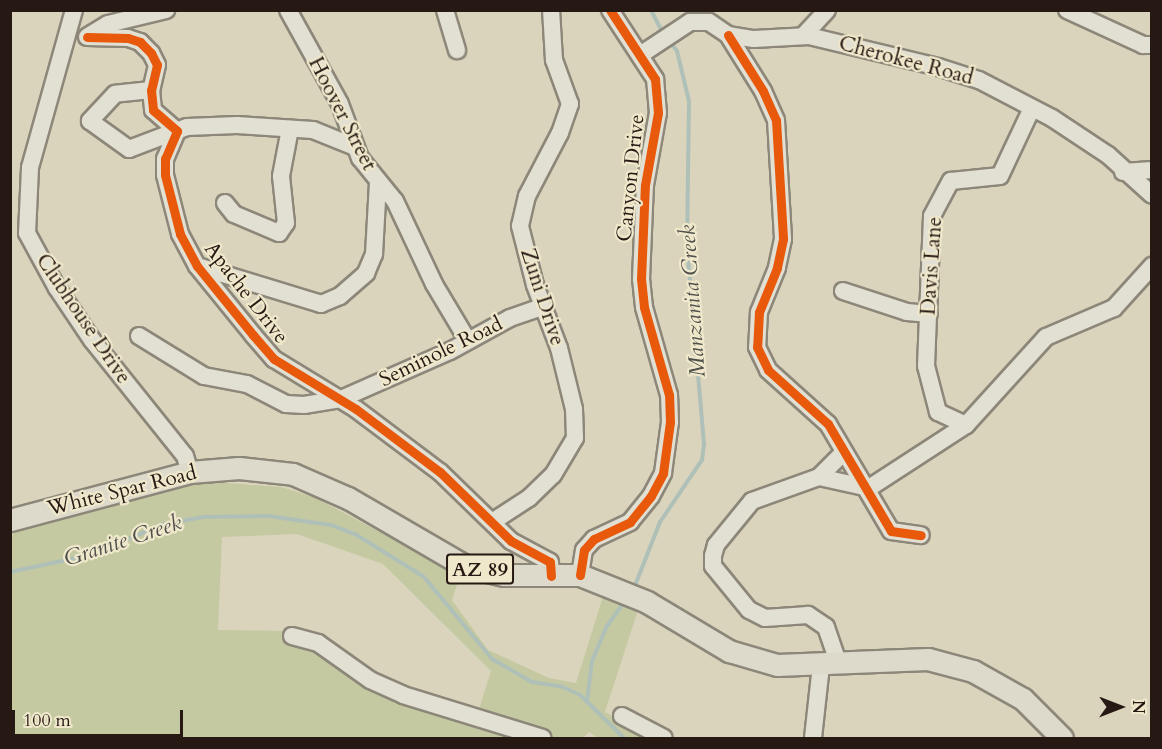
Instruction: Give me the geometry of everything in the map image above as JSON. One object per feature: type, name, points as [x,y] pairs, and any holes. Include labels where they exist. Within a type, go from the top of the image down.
[{"type":"main road","name":"White Spar Road","points":[[10,520],[190,472],[247,468],[293,474],[348,498],[463,565],[504,576],[580,574],[647,602],[729,651],[777,664],[928,659],[973,671],[1023,699],[1062,738]]},
{"type":"street","name":"Clubhouse Drive","points":[[74,10],[78,37],[30,168],[27,233],[86,332],[185,456],[190,472]]},
{"type":"street","points":[[78,37],[108,24],[166,10]]},
{"type":"street","name":"Hoover Street","points":[[288,10],[339,104],[355,147],[378,183],[395,201],[434,284],[468,341]]},
{"type":"street","points":[[445,10],[457,50]]},
{"type":"street","name":"Zuni Drive","points":[[492,522],[529,498],[554,475],[575,438],[574,409],[562,374],[559,348],[542,307],[520,226],[527,196],[560,133],[570,104],[554,60],[551,10]]},
{"type":"street","name":"Canyon Drive","points":[[580,574],[584,550],[594,539],[630,522],[651,496],[663,472],[666,454],[669,395],[644,307],[641,279],[645,185],[658,113],[655,79],[610,10]]},
{"type":"street","points":[[803,36],[827,10]]},
{"type":"street","points":[[1067,10],[1143,45],[1152,45]]},
{"type":"street","name":"Cherokee Road","points":[[640,55],[690,22],[709,22],[728,35],[754,39],[803,36],[861,46],[938,67],[979,80],[1032,108],[1108,154],[1123,172],[1152,195]]},
{"type":"street","points":[[728,35],[776,120],[783,239],[777,268],[759,312],[756,346],[768,370],[828,423],[844,452],[869,488],[891,531],[921,536]]},
{"type":"street","points":[[78,37],[140,42],[157,65],[151,90],[153,110],[177,131]]},
{"type":"street","points":[[151,90],[115,93],[90,121],[129,149],[177,131],[237,125],[324,133],[355,147]]},
{"type":"street","name":"Davis Lane","points":[[966,425],[938,412],[933,402],[925,357],[929,314],[932,216],[937,203],[951,181],[1000,176],[1032,108]]},
{"type":"street","points":[[225,203],[234,214],[279,233],[286,223],[281,176],[290,129]]},
{"type":"street","name":"Apache Drive","points":[[177,131],[165,159],[165,175],[180,234],[197,266],[274,359],[341,399],[441,472],[511,541],[550,562],[551,576]]},
{"type":"street","points":[[1123,172],[1152,170]]},
{"type":"street","points":[[197,266],[321,304],[340,296],[366,273],[374,254],[378,183]]},
{"type":"street","points":[[819,477],[869,488],[966,425],[1046,337],[1114,308],[1152,266]]},
{"type":"street","points":[[843,291],[907,312],[929,314]]},
{"type":"street","name":"Seminole Road","points":[[139,336],[204,376],[247,384],[286,404],[341,399],[468,341],[510,318],[542,307]]},
{"type":"street","points":[[813,738],[830,663],[826,627],[808,615],[765,618],[748,610],[713,567],[716,545],[752,501],[819,477],[844,452]]},
{"type":"street","points":[[291,636],[318,644],[370,680],[403,695],[543,738]]},
{"type":"street","points":[[622,716],[664,738]]},
{"type":"green space","points":[[213,482],[281,487],[316,498],[460,575],[452,600],[488,650],[549,678],[576,683],[604,593],[639,607],[605,712],[656,738],[598,738],[589,732],[583,738],[11,738],[11,533],[163,490]],"holes":[[[297,534],[383,564],[491,671],[479,709],[435,702],[373,677],[291,631],[218,630],[222,537]]]},
{"type":"waterway","name":"Manzanita Creek","points":[[651,10],[663,34]]},
{"type":"waterway","name":"Manzanita Creek","points":[[636,583],[660,522],[702,460],[704,444],[687,245],[689,101],[677,51],[670,42]]},
{"type":"waterway","name":"Granite Creek","points":[[10,572],[90,555],[164,524],[202,517],[268,516],[331,525],[355,534],[424,577],[492,659],[532,682],[563,687],[580,695],[624,738]]},
{"type":"waterway","name":"Manzanita Creek","points":[[587,702],[592,661],[607,626],[621,607]]},
{"type":"cycle path","points":[[580,575],[584,550],[594,539],[630,522],[651,496],[663,473],[670,422],[669,395],[644,307],[641,279],[645,185],[658,113],[655,79],[610,10]]},
{"type":"cycle path","points":[[728,35],[763,91],[776,120],[783,239],[777,268],[759,312],[757,347],[768,370],[828,424],[891,531],[921,535]]},
{"type":"cycle path","points":[[87,37],[128,38],[140,42],[151,53],[157,65],[151,90],[153,110],[177,131],[165,159],[165,175],[180,234],[197,266],[253,335],[274,359],[356,409],[440,472],[511,541],[550,562],[551,576]]}]
